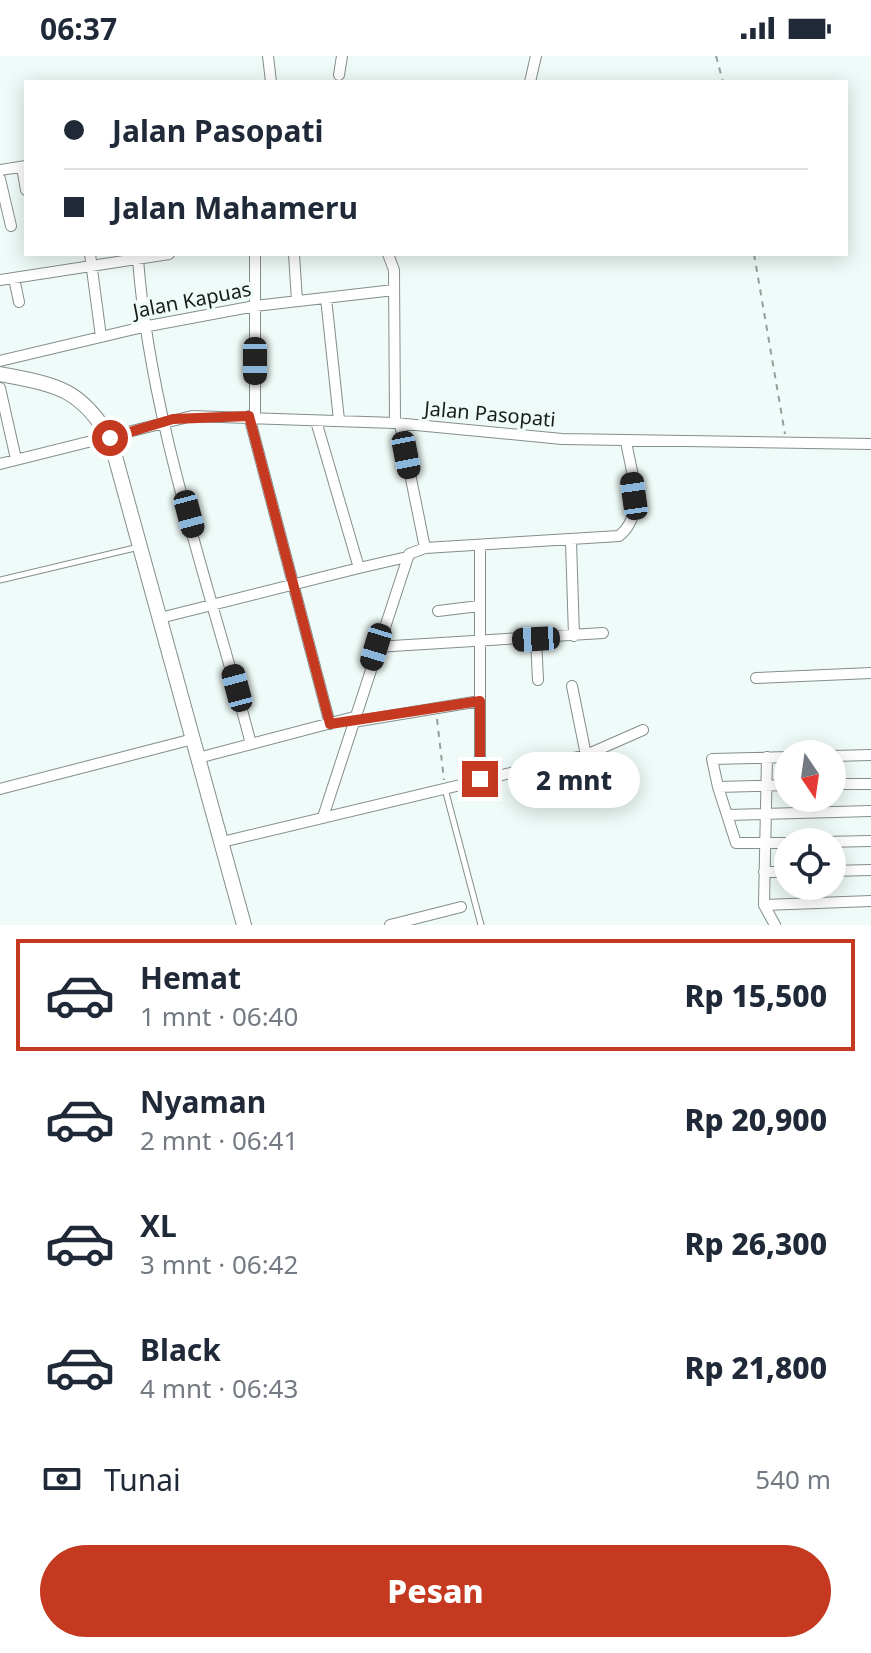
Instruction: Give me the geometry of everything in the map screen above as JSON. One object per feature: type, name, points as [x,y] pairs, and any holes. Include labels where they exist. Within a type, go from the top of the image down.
[{"type":"main road","points":[[0,374],[69,390],[96,414],[110,438],[244,925]]},
{"type":"street","points":[[268,56],[271,80]]},
{"type":"street","points":[[339,75],[342,56]]},
{"type":"street","points":[[530,80],[536,56]]},
{"type":"street","points":[[0,170],[24,167]]},
{"type":"street","points":[[0,179],[11,226]]},
{"type":"street","points":[[0,280],[91,259],[157,256]]},
{"type":"street","points":[[255,256],[252,416],[330,724]]},
{"type":"street","points":[[294,256],[297,301]]},
{"type":"street","points":[[389,256],[394,270],[398,424],[425,548]]},
{"type":"street","points":[[91,259],[101,337]]},
{"type":"street","points":[[138,259],[143,327],[163,422],[251,744]]},
{"type":"street","points":[[14,278],[19,302]]},
{"type":"street","name":"Jalan Kapuas","points":[[0,361],[143,327],[255,306],[394,290]]},
{"type":"street","points":[[326,298],[339,420]]},
{"type":"street","points":[[0,388],[16,459]]},
{"type":"street","name":"Jalan Pasopati","points":[[0,464],[192,416],[339,420],[562,439],[871,444]]},
{"type":"street","points":[[316,421],[359,568]]},
{"type":"street","points":[[160,618],[407,557],[425,548],[571,542],[619,536],[632,523],[636,506],[626,441]]},
{"type":"street","points":[[571,542],[574,636]]},
{"type":"street","points":[[480,547],[480,779]]},
{"type":"street","points":[[323,817],[407,557]]},
{"type":"street","points":[[438,611],[479,606]]},
{"type":"street","points":[[376,647],[603,633]]},
{"type":"street","points":[[536,639],[538,680]]},
{"type":"street","points":[[756,678],[871,673]]},
{"type":"street","points":[[572,686],[586,755]]},
{"type":"street","points":[[198,758],[330,724],[480,701]]},
{"type":"street","points":[[222,842],[586,755],[643,730]]},
{"type":"street","points":[[0,789],[193,739]]},
{"type":"street","points":[[846,756],[871,755]]},
{"type":"street","points":[[767,757],[764,905],[775,925]]},
{"type":"street","points":[[774,757],[712,759],[736,843],[774,844]]},
{"type":"street","points":[[846,784],[871,784]]},
{"type":"street","points":[[718,787],[774,785]]},
{"type":"street","points":[[728,815],[871,811]]},
{"type":"street","points":[[846,842],[871,841]]},
{"type":"street","points":[[846,871],[871,870]]},
{"type":"street","points":[[764,872],[774,872]]},
{"type":"street","points":[[764,905],[871,901]]},
{"type":"street","points":[[390,925],[461,907]]},
{"type":"lane","points":[[0,580],[140,546]]},
{"type":"lane","points":[[445,789],[481,925]]},
{"type":"path","points":[[716,56],[722,80]]},
{"type":"path","points":[[754,256],[786,442]]},
{"type":"path","points":[[437,716],[445,789]]},
{"type":"route","points":[[110,438],[173,419],[249,416],[330,724],[354,717],[353,722],[480,701],[480,779]]}]
